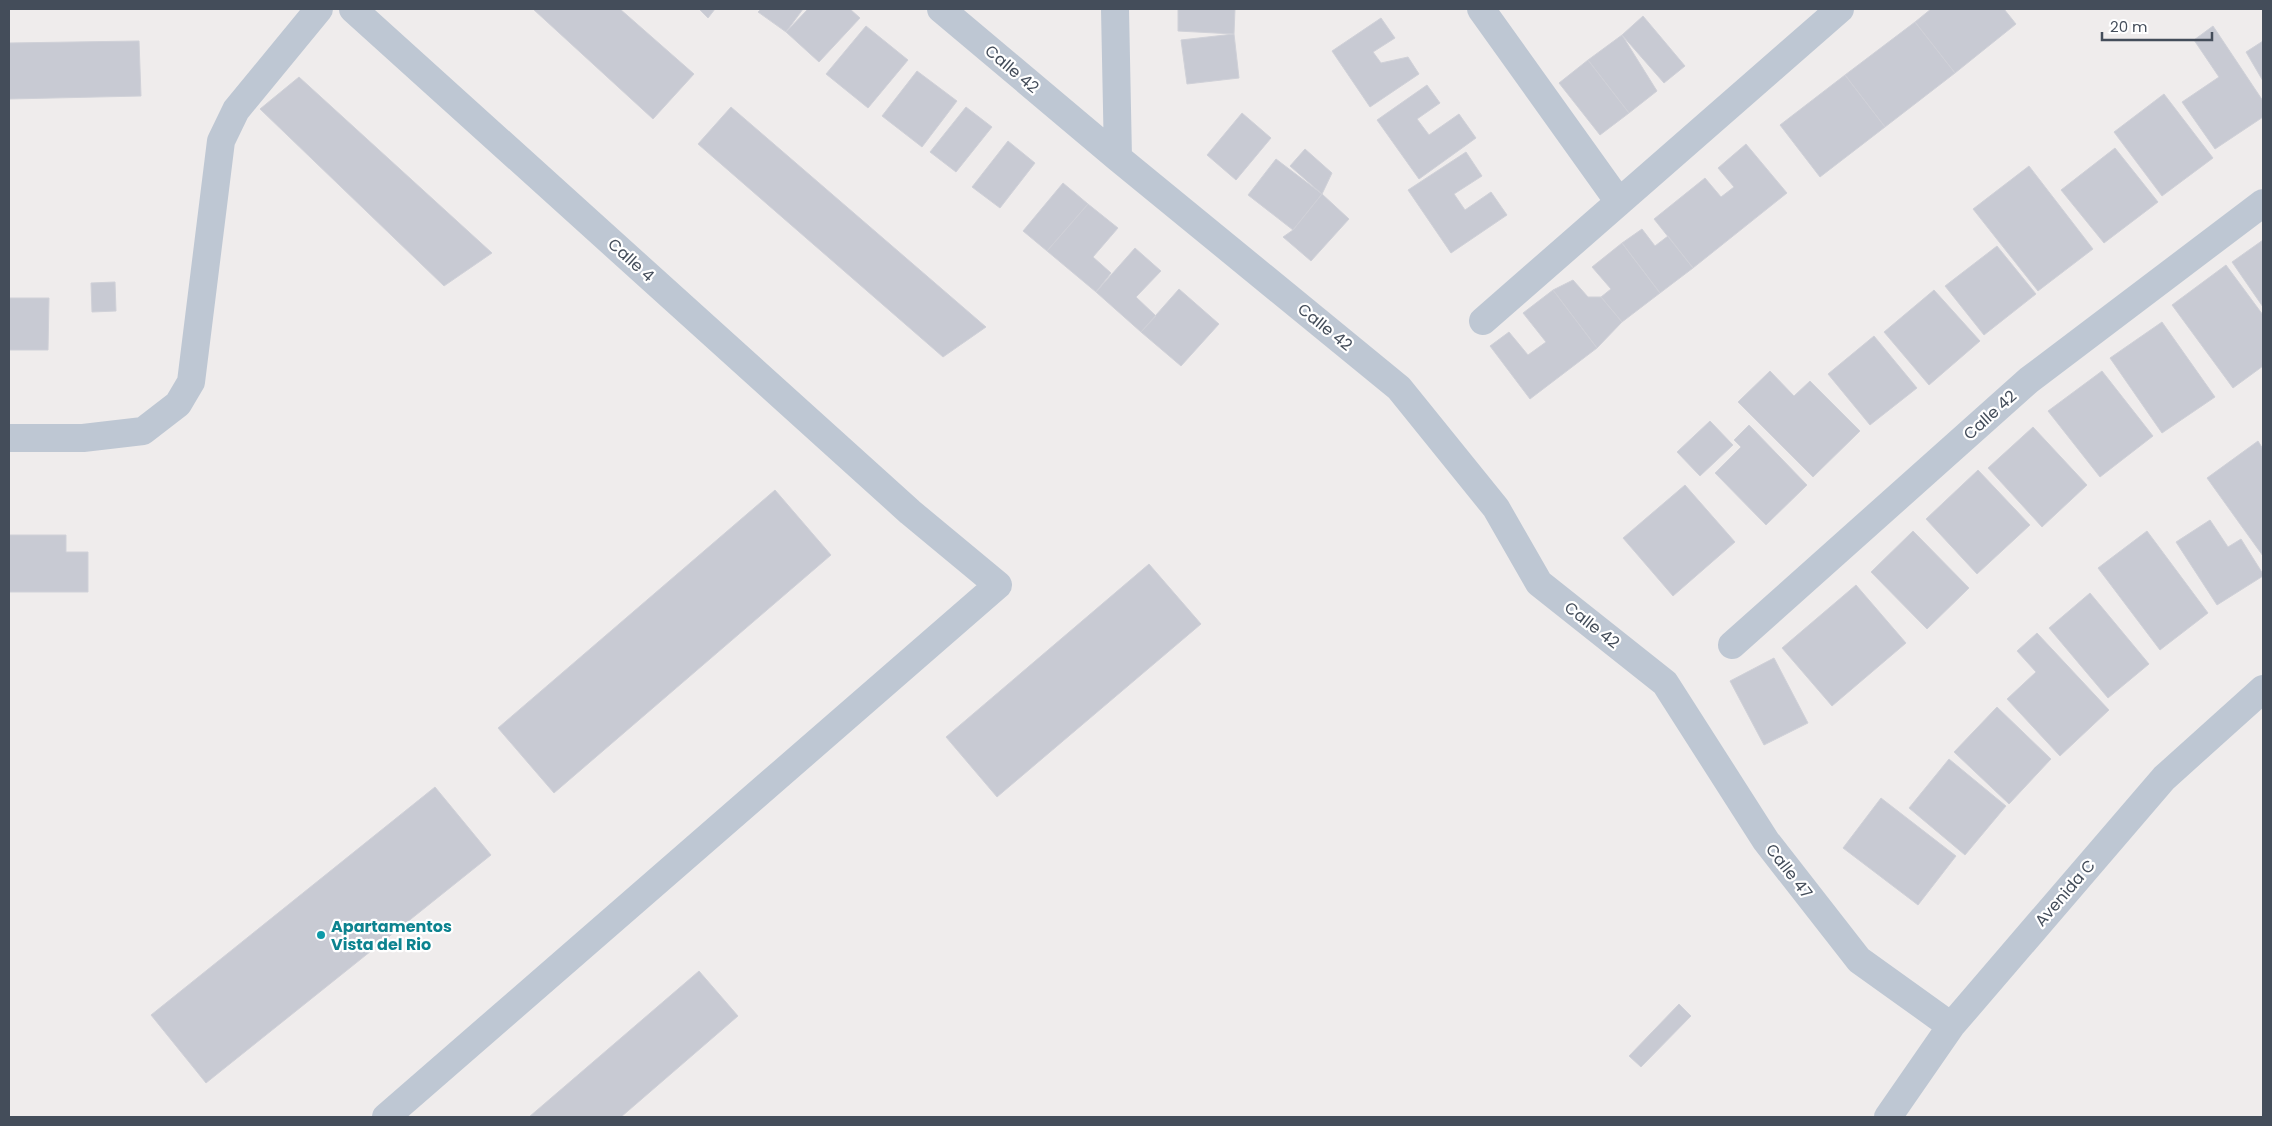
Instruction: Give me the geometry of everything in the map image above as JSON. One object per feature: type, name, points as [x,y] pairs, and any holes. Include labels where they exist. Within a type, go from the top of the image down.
[{"type":"street","points":[[9,438],[83,438],[142,431],[178,404],[191,382],[220,141],[236,110],[319,9]]},
{"type":"street","name":"Calle 4","points":[[353,9],[910,512],[998,584],[386,1117]]},
{"type":"street","name":"Calle 42","points":[[941,9],[1118,158],[1399,388],[1496,508],[1539,583],[1666,683]]},
{"type":"street","points":[[1115,9],[1118,158]]},
{"type":"street","points":[[1481,9],[1619,202]]},
{"type":"street","points":[[1483,321],[1840,9]]},
{"type":"street","name":"Calle 42","points":[[1732,645],[2029,380],[2263,203]]},
{"type":"street","name":"Calle 47","points":[[1666,683],[1766,841],[1859,960],[1951,1026]]},
{"type":"street","name":"Avenida C","points":[[1888,1117],[1951,1026],[2164,778],[2263,688]]},
{"type":"building","points":[[533,9],[620,9],[694,74],[653,119]]},
{"type":"building","points":[[699,9],[715,9],[708,18]]},
{"type":"building","points":[[761,9],[803,9],[786,32],[758,12]]},
{"type":"building","points":[[808,9],[850,9],[860,18],[819,62],[786,32]]},
{"type":"building","points":[[1178,9],[1235,9],[1234,34],[1178,31]]},
{"type":"building","points":[[1931,9],[2004,9],[2016,24],[1955,73],[1915,22]]},
{"type":"building","points":[[1643,16],[1685,66],[1664,83],[1622,35]]},
{"type":"building","points":[[1381,18],[1395,38],[1373,52],[1381,63],[1408,57],[1419,74],[1370,107],[1332,51]]},
{"type":"building","points":[[1915,22],[1955,73],[1885,127],[1845,75]]},
{"type":"building","points":[[866,26],[908,60],[868,108],[826,74]]},
{"type":"building","points":[[2213,26],[2263,101],[2263,117],[2215,149],[2182,102],[2219,77],[2194,40]]},
{"type":"building","points":[[1234,34],[1239,78],[1187,84],[1181,40]]},
{"type":"building","points":[[1622,35],[1657,91],[1629,113],[1588,60]]},
{"type":"building","points":[[139,41],[141,96],[9,99],[9,43]]},
{"type":"building","points":[[2263,41],[2263,81],[2246,52]]},
{"type":"building","points":[[1588,60],[1629,113],[1600,135],[1559,83]]},
{"type":"building","points":[[917,71],[957,101],[922,147],[882,116]]},
{"type":"building","points":[[1845,75],[1885,127],[1820,177],[1780,125]]},
{"type":"building","points":[[299,77],[492,253],[444,286],[260,109]]},
{"type":"building","points":[[1427,85],[1440,103],[1417,119],[1429,135],[1459,114],[1476,138],[1419,179],[1377,120]]},
{"type":"building","points":[[2164,94],[2213,158],[2162,196],[2114,132]]},
{"type":"building","points":[[731,107],[986,327],[943,357],[698,144]]},
{"type":"building","points":[[966,107],[992,127],[956,172],[930,152]]},
{"type":"building","points":[[1242,113],[1271,138],[1236,180],[1207,155]]},
{"type":"building","points":[[1008,141],[1035,163],[1000,208],[972,187]]},
{"type":"building","points":[[1746,144],[1787,193],[1693,268],[1654,219],[1705,178],[1721,197],[1734,187],[1718,168]]},
{"type":"building","points":[[2115,148],[2158,202],[2104,243],[2061,190]]},
{"type":"building","points":[[1305,149],[1332,173],[1322,194],[1290,166]]},
{"type":"building","points":[[1466,152],[1482,176],[1454,194],[1465,210],[1491,192],[1507,215],[1451,253],[1408,190]]},
{"type":"building","points":[[1276,159],[1322,194],[1293,230],[1248,195]]},
{"type":"building","points":[[2029,166],[2093,249],[2038,291],[1973,209]]},
{"type":"building","points":[[1063,183],[1088,204],[1047,251],[1023,231]]},
{"type":"building","points":[[1322,194],[1349,219],[1311,261],[1283,237],[1293,230]]},
{"type":"building","points":[[1088,204],[1118,228],[1093,257],[1111,273],[1096,292],[1047,251]]},
{"type":"building","points":[[1642,229],[1655,246],[1668,236],[1693,268],[1660,293],[1622,243]]},
{"type":"building","points":[[2263,240],[2263,307],[2232,262]]},
{"type":"building","points":[[1622,243],[1660,293],[1622,322],[1601,297],[1611,289],[1592,267]]},
{"type":"building","points":[[1997,246],[2036,294],[1984,335],[1945,286]]},
{"type":"building","points":[[1135,248],[1161,271],[1136,297],[1156,316],[1141,332],[1096,292]]},
{"type":"building","points":[[2226,265],[2263,315],[2263,366],[2233,388],[2172,305]]},
{"type":"building","points":[[1573,280],[1588,297],[1601,297],[1622,322],[1597,348],[1553,290]]},
{"type":"building","points":[[115,282],[116,311],[92,312],[91,283]]},
{"type":"building","points":[[1179,289],[1219,324],[1181,366],[1141,332]]},
{"type":"building","points":[[1553,290],[1597,348],[1530,399],[1490,346],[1509,332],[1528,355],[1546,342],[1523,313]]},
{"type":"building","points":[[1934,290],[1980,341],[1929,385],[1884,332]]},
{"type":"building","points":[[9,298],[49,298],[48,350],[9,350]]},
{"type":"building","points":[[2162,322],[2215,397],[2162,433],[2110,358]]},
{"type":"building","points":[[1874,336],[1917,388],[1870,425],[1828,374]]},
{"type":"building","points":[[1770,371],[1794,396],[1810,381],[1860,431],[1813,477],[1738,402]]},
{"type":"building","points":[[2102,371],[2153,436],[2100,477],[2048,411]]},
{"type":"building","points":[[1710,421],[1733,445],[1700,476],[1677,452]]},
{"type":"building","points":[[1749,425],[1807,485],[1766,525],[1715,473],[1741,447],[1734,440]]},
{"type":"building","points":[[2033,427],[2087,485],[2042,527],[1988,468]]},
{"type":"building","points":[[2258,441],[2263,449],[2263,556],[2207,478]]},
{"type":"building","points":[[1978,470],[2030,525],[1977,574],[1926,519]]},
{"type":"building","points":[[1685,485],[1735,542],[1673,596],[1623,538]]},
{"type":"building","points":[[775,490],[831,555],[554,793],[498,728]]},
{"type":"building","points":[[2210,520],[2228,547],[2241,539],[2263,574],[2263,576],[2217,605],[2176,542]]},
{"type":"building","points":[[1913,531],[1969,588],[1927,629],[1871,572]]},
{"type":"building","points":[[2147,531],[2208,613],[2160,650],[2098,568]]},
{"type":"building","points":[[9,535],[66,535],[66,552],[88,552],[88,592],[9,592]]},
{"type":"building","points":[[1149,564],[1201,624],[997,797],[946,737]]},
{"type":"building","points":[[1856,585],[1906,643],[1832,706],[1782,648]]},
{"type":"building","points":[[2090,593],[2149,664],[2108,698],[2049,628]]},
{"type":"building","points":[[2037,633],[2109,710],[2060,756],[2007,699],[2036,672],[2017,651]]},
{"type":"building","points":[[1774,658],[1808,723],[1764,745],[1730,681]]},
{"type":"building","points":[[1997,707],[2051,759],[2009,804],[1954,752]]},
{"type":"building","points":[[1949,759],[2006,806],[1965,855],[1909,808]]},
{"type":"building","name":"Apartamentos Vista del Rio","points":[[435,787],[491,855],[206,1083],[151,1015]]},
{"type":"building","points":[[1881,798],[1956,856],[1918,905],[1843,848]]},
{"type":"building","points":[[699,971],[738,1016],[621,1117],[529,1117]]},
{"type":"building","points":[[1679,1004],[1691,1016],[1641,1067],[1629,1056]]},
{"type":"place","name":"Apartamentos Vista del Rio","points":[[321,935]]}]
